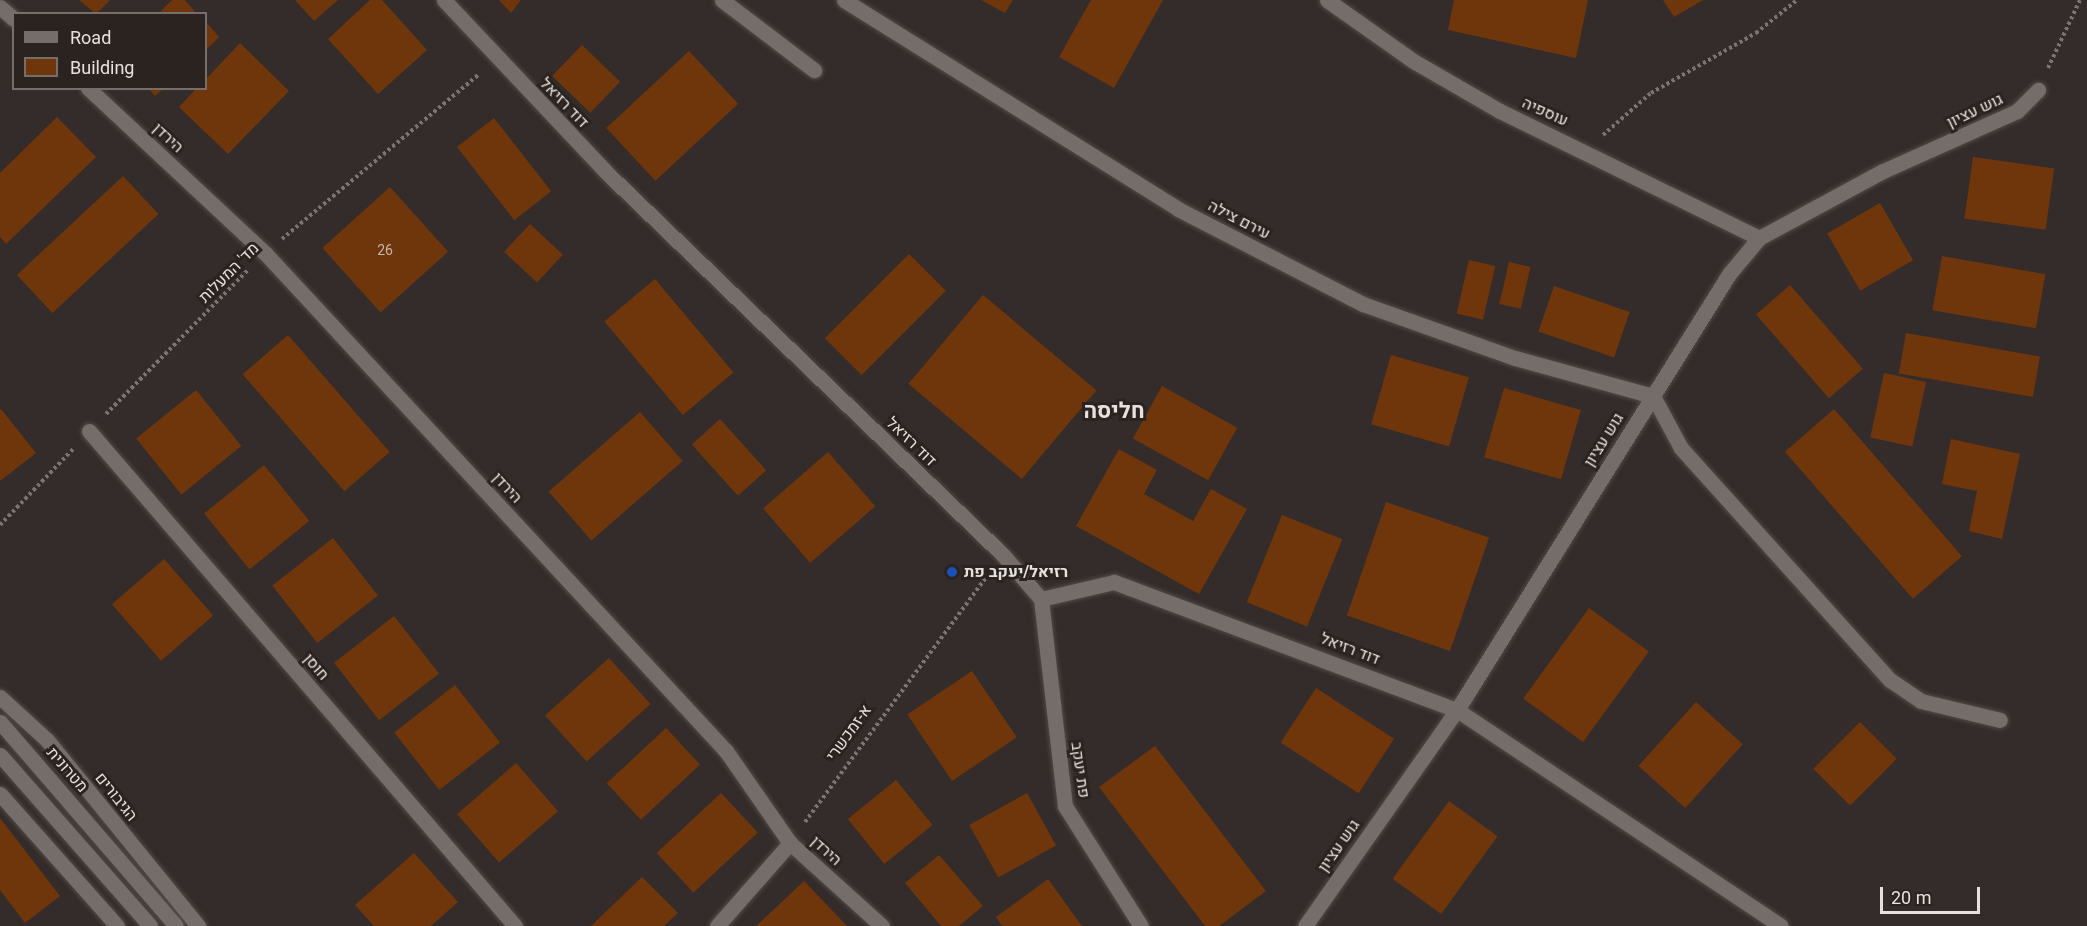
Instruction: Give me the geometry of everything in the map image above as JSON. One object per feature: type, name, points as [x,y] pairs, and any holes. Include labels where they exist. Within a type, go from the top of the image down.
[{"type":"street","name":"דוד רזיאל","points":[[444,0],[497,60],[614,180],[1003,555],[1041,599],[1114,582],[1457,710],[1781,926]]},
{"type":"street","points":[[722,0],[814,70]]},
{"type":"street","name":"עירם צילה","points":[[844,0],[1178,209],[1363,304],[1515,358],[1653,396]]},
{"type":"street","name":"עוספיה","points":[[1327,0],[1415,62],[1500,111],[1587,150],[1759,238]]},
{"type":"street","points":[[0,7],[12,17]]},
{"type":"street","name":"הירדן","points":[[90,90],[265,253],[726,751],[790,843],[882,926]]},
{"type":"street","name":"גוש עציון","points":[[1305,926],[1457,710],[1653,396],[1759,238],[1883,171],[2017,111],[2038,90]]},
{"type":"street","points":[[1653,396],[1681,448],[1890,680],[1921,701],[2000,720]]},
{"type":"street","name":"חוסן","points":[[89,431],[515,926]]},
{"type":"street","name":"פת יעקב","points":[[1041,599],[1065,806],[1140,926]]},
{"type":"street","name":"הגיבורים","points":[[0,697],[47,740],[198,926]]},
{"type":"street","name":"מטרונית","points":[[0,722],[176,926]]},
{"type":"street","points":[[0,755],[21,776],[150,926]]},
{"type":"street","points":[[0,763],[21,776]]},
{"type":"street","points":[[0,794],[117,926]]},
{"type":"street","points":[[717,926],[790,843]]},
{"type":"path","points":[[1587,150],[1651,93],[1756,33],[1797,0]]},
{"type":"path","points":[[2038,90],[2080,0]]},
{"type":"path","name":"מד' המעלות","points":[[0,525],[89,431],[265,253],[497,60]]},
{"type":"path","name":"א-זמכשרי","points":[[790,843],[1003,555]]},
{"type":"building","points":[[79,0],[110,0],[98,12],[94,12]]},
{"type":"building","points":[[172,0],[185,0],[195,12],[160,12]]},
{"type":"building","points":[[295,0],[338,0],[314,21]]},
{"type":"building","points":[[370,0],[382,0],[427,50],[378,94],[328,39]]},
{"type":"building","points":[[499,0],[521,0],[511,13]]},
{"type":"building","points":[[981,0],[1013,0],[1005,13]]},
{"type":"building","points":[[1091,0],[1163,0],[1114,88],[1059,57]]},
{"type":"building","points":[[1454,0],[1588,0],[1576,58],[1448,30]]},
{"type":"building","points":[[1663,0],[1703,0],[1674,17]]},
{"type":"building","points":[[207,23],[219,37],[207,49]]},
{"type":"building","points":[[240,43],[289,91],[228,154],[179,107],[195,90],[207,90],[207,78]]},
{"type":"building","points":[[582,45],[620,82],[590,113],[552,76]]},
{"type":"building","points":[[689,51],[738,104],[655,181],[606,128]]},
{"type":"building","points":[[150,90],[162,90],[155,96]]},
{"type":"building","points":[[57,117],[96,157],[6,244],[0,237],[0,173]]},
{"type":"building","points":[[494,118],[551,191],[514,220],[457,147]]},
{"type":"building","points":[[1973,157],[2054,168],[2046,230],[1964,218]]},
{"type":"building","points":[[123,176],[158,214],[52,313],[17,275]]},
{"type":"building","points":[[390,187],[448,252],[381,313],[322,248]]},
{"type":"building","points":[[1880,203],[1913,260],[1860,291],[1827,234]]},
{"type":"building","points":[[530,224],[563,255],[537,282],[504,252]]},
{"type":"building","points":[[909,254],[946,291],[862,375],[825,338]]},
{"type":"building","points":[[1942,256],[2045,274],[2036,328],[1932,310]]},
{"type":"building","points":[[1469,260],[1495,266],[1483,320],[1457,314]]},
{"type":"building","points":[[1509,262],[1530,267],[1521,309],[1499,304]]},
{"type":"building","points":[[655,279],[733,372],[683,415],[604,321]]},
{"type":"building","points":[[1790,285],[1863,369],[1829,398],[1756,315]]},
{"type":"building","points":[[1554,286],[1630,312],[1614,357],[1538,331]]},
{"type":"building","points":[[983,295],[1096,390],[1022,479],[908,384]]},
{"type":"building","points":[[1906,333],[2040,357],[2033,397],[1899,373]]},
{"type":"building","points":[[288,335],[390,452],[344,491],[243,374]]},
{"type":"building","points":[[1391,355],[1469,377],[1449,447],[1371,424]]},
{"type":"building","points":[[1884,373],[1926,382],[1912,446],[1870,438]]},
{"type":"building","points":[[1162,386],[1237,428],[1208,480],[1133,438]]},
{"type":"building","points":[[1504,388],[1581,410],[1561,479],[1484,457]]},
{"type":"building","points":[[196,390],[241,446],[181,494],[136,438]]},
{"type":"building","points":[[1834,409],[1962,556],[1913,599],[1785,452]]},
{"type":"building","points":[[0,410],[36,453],[0,481]]},
{"type":"building","points":[[640,412],[683,461],[591,540],[549,491]]},
{"type":"building","points":[[720,419],[766,470],[738,496],[692,444]]},
{"type":"building","points":[[1951,439],[2020,454],[2002,539],[1969,531],[1977,491],[1942,484]]},
{"type":"building","points":[[1119,449],[1157,470],[1144,494],[1193,521],[1211,489],[1247,509],[1199,594],[1076,526]]},
{"type":"building","points":[[828,452],[875,506],[810,563],[763,508]]},
{"type":"building","points":[[264,465],[309,521],[249,569],[204,513]]},
{"type":"building","points":[[1386,502],[1489,537],[1450,651],[1347,615]]},
{"type":"building","points":[[1282,515],[1342,539],[1307,627],[1247,602]]},
{"type":"building","points":[[333,538],[378,596],[317,643],[272,585]]},
{"type":"building","points":[[164,559],[213,616],[161,661],[112,604]]},
{"type":"building","points":[[1589,608],[1649,651],[1583,742],[1523,699]]},
{"type":"building","points":[[394,616],[439,674],[379,720],[334,663]]},
{"type":"building","points":[[609,658],[650,704],[587,762],[545,716]]},
{"type":"building","points":[[972,671],[1017,737],[952,781],[907,715]]},
{"type":"building","points":[[455,685],[500,743],[439,790],[394,732]]},
{"type":"building","points":[[1316,688],[1394,739],[1359,793],[1281,743]]},
{"type":"building","points":[[1696,702],[1743,744],[1685,808],[1638,766]]},
{"type":"building","points":[[1860,722],[1897,759],[1850,805],[1813,769]]},
{"type":"building","points":[[666,728],[700,765],[641,820],[607,783]]},
{"type":"building","points":[[1155,746],[1266,891],[1219,926],[1205,926],[1099,787]]},
{"type":"building","points":[[516,763],[558,811],[499,862],[457,814]]},
{"type":"building","points":[[896,780],[933,825],[884,864],[848,819]]},
{"type":"building","points":[[721,793],[758,832],[693,893],[657,853]]},
{"type":"building","points":[[1027,793],[1056,845],[998,877],[969,825]]},
{"type":"building","points":[[1449,801],[1498,836],[1441,914],[1393,879]]},
{"type":"building","points":[[0,818],[60,896],[25,923],[0,890]]},
{"type":"building","points":[[414,853],[458,902],[431,926],[374,926],[355,905]]},
{"type":"building","points":[[939,855],[983,906],[959,926],[941,926],[905,883]]},
{"type":"building","points":[[642,877],[678,913],[664,926],[591,926]]},
{"type":"building","points":[[1048,879],[1082,926],[1002,926],[996,917]]},
{"type":"building","points":[[804,881],[847,926],[756,926]]},
{"type":"place","name":"רזיאל/יעקב פת","points":[[952,572]]},
{"type":"district","name":"חליסה","points":[[1114,411]]}]
